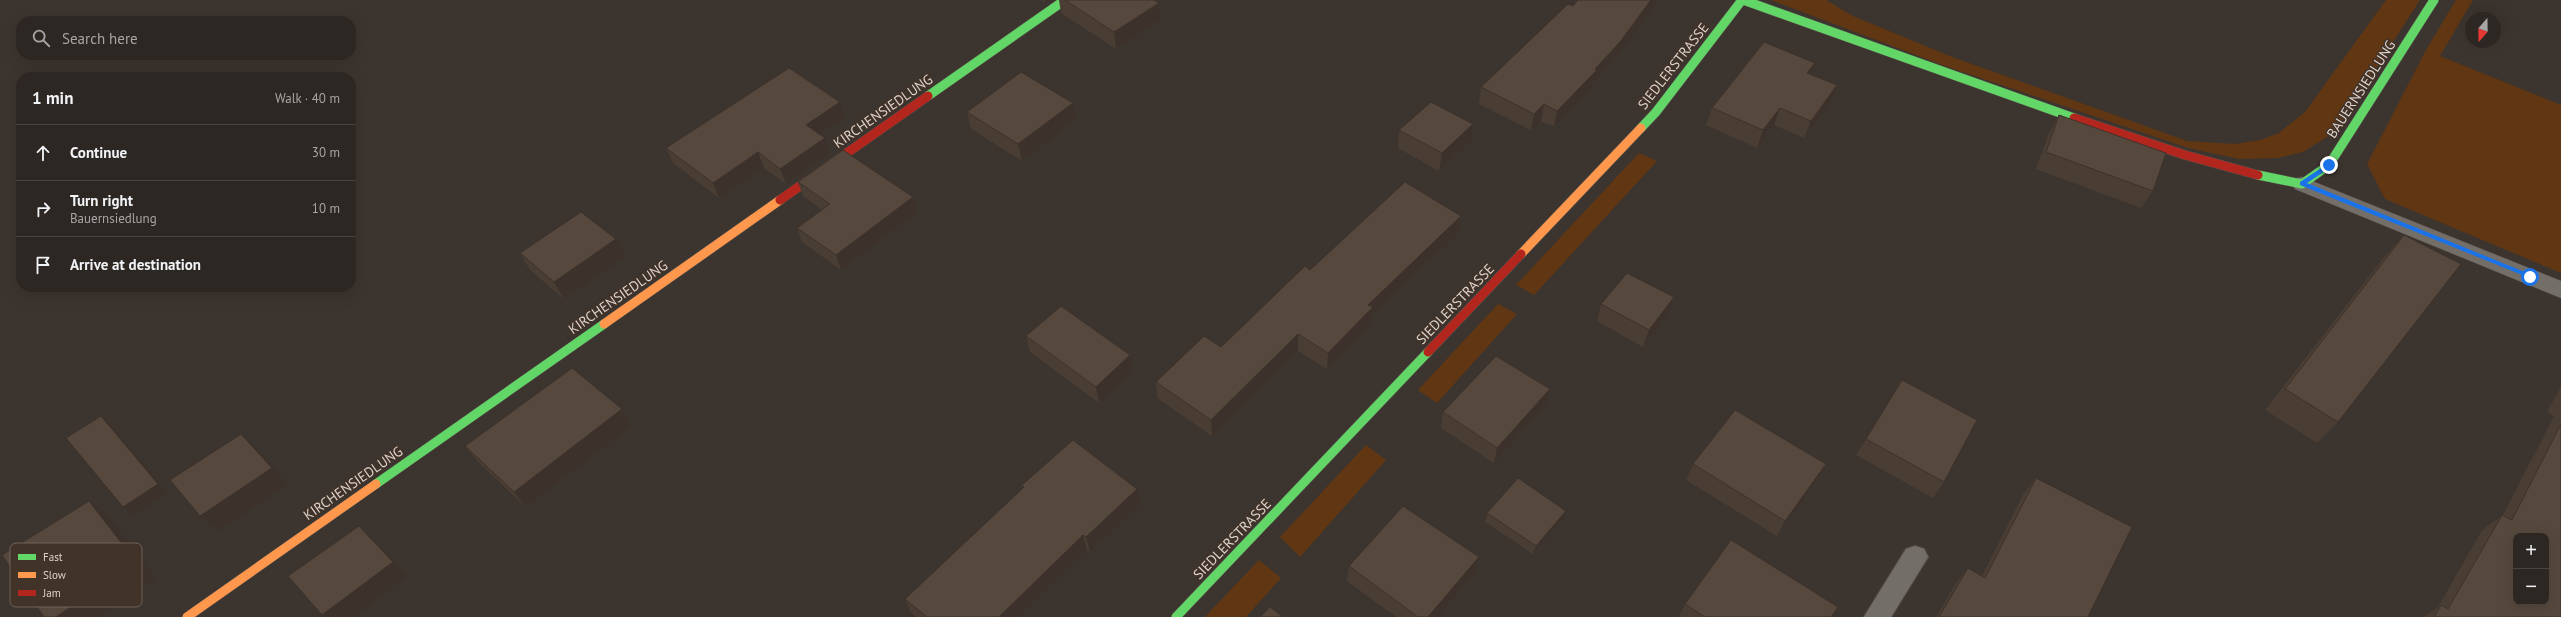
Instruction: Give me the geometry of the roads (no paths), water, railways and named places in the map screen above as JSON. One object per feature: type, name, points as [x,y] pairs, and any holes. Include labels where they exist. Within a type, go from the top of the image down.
[{"type":"street","name":"KIRCHENSIEDLUNG","points":[[187,617],[1066,0]]},
{"type":"street","points":[[1743,0],[1939,72],[2180,154],[2252,175],[2302,184]]},
{"type":"street","name":"SIEDLERSTRASSE","points":[[1176,617],[1656,112],[1743,0]]},
{"type":"street","name":"BAUERNSIEDLUNG","points":[[2302,184],[2329,165],[2434,0]]},
{"type":"street","points":[[1877,617],[1915,557]]},
{"type":"lane","points":[[2302,184],[2561,290]]}]
